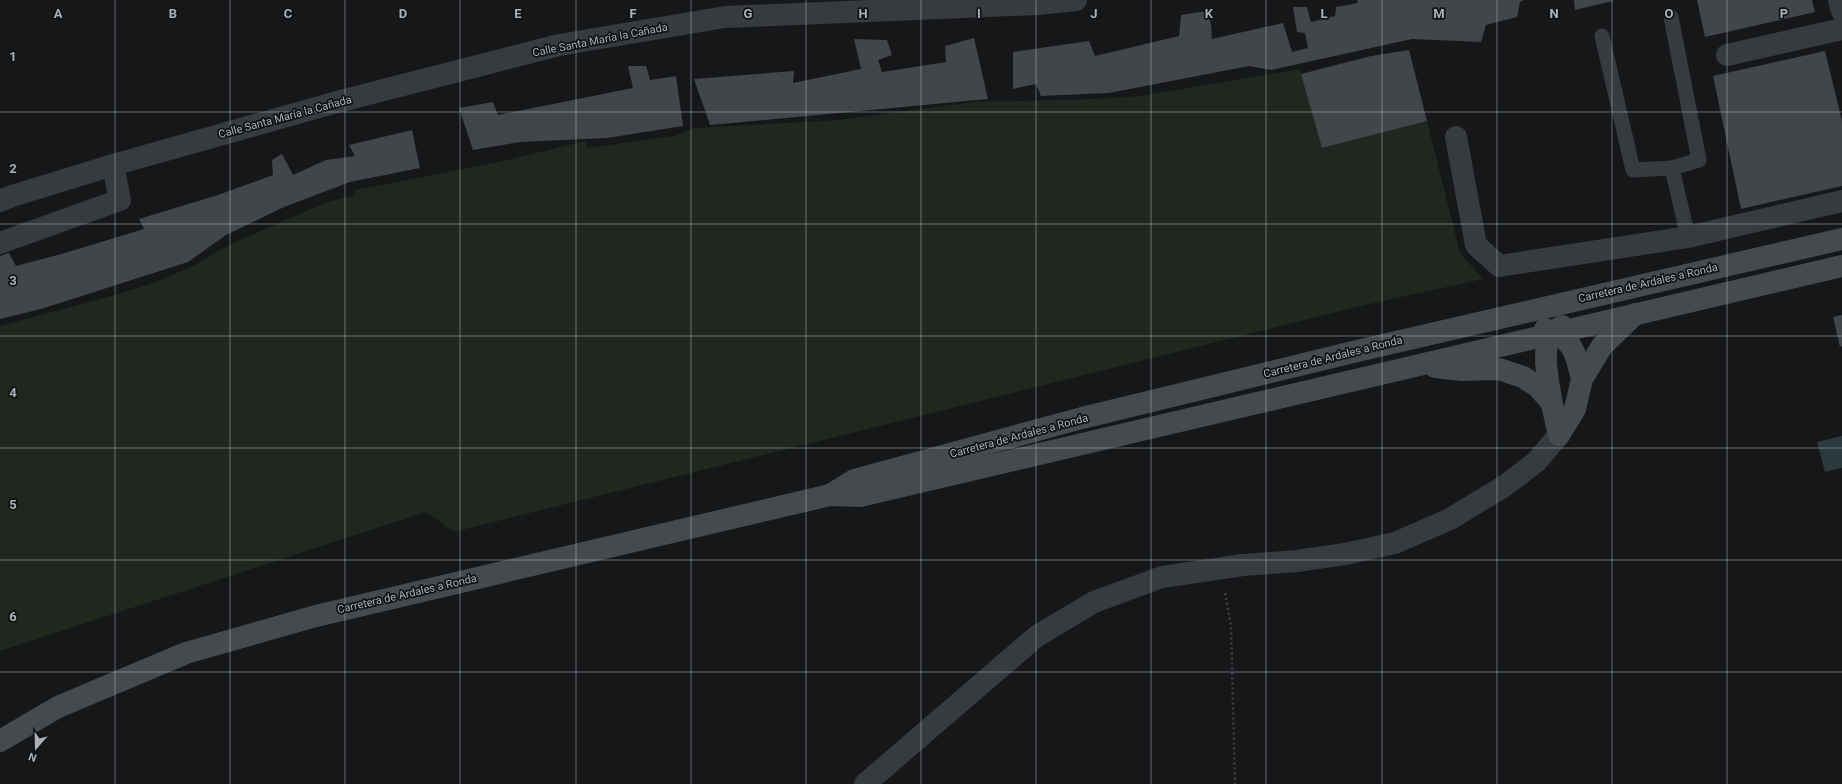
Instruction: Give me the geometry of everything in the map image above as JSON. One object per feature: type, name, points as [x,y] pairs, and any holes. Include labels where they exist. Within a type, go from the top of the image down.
[{"type":"main road","name":"Carretera de Ardales a Ronda","points":[[830,495],[854,480],[1082,418],[1353,352],[1842,239]]},
{"type":"main road","points":[[1559,435],[1551,402],[1546,358],[1548,342],[1554,332],[1578,314],[1722,279],[1760,257]]},
{"type":"main road","name":"Carretera de Ardales a Ronda","points":[[0,741],[58,707],[186,653],[316,616],[830,495],[860,496],[1420,365],[1554,332],[1842,266]]},
{"type":"main road","points":[[1559,435],[1575,409],[1582,379],[1602,346],[1635,314]]},
{"type":"main road","points":[[1353,352],[1399,355],[1529,325],[1554,332],[1567,340],[1576,355],[1582,379]]},
{"type":"main road","points":[[1420,365],[1462,370],[1499,368],[1523,377],[1538,387],[1551,402]]},
{"type":"street","name":"Calle Santa María la Cañada","points":[[0,201],[113,165],[329,104],[559,45],[725,18],[1038,4],[1076,0]]},
{"type":"street","points":[[1839,0],[1842,11]]},
{"type":"street","points":[[1727,55],[1842,29]]},
{"type":"street","points":[[1456,137],[1476,245],[1499,266],[1688,237],[1842,201]]},
{"type":"street","points":[[0,243],[120,200],[113,165]]},
{"type":"street","points":[[864,784],[1037,636],[1101,599],[1162,576],[1345,554],[1395,543],[1450,519],[1504,487],[1536,462],[1559,435]]},
{"type":"lane","points":[[1602,36],[1633,170],[1672,168],[1699,160],[1671,17]]},
{"type":"lane","points":[[1672,168],[1688,237]]},
{"type":"path","points":[[1220,568],[1231,626],[1235,784]]},
{"type":"shaded area","points":[[1300,69],[1322,148],[1427,121],[1460,253],[1483,279],[1365,305],[454,532],[426,512],[0,651],[0,326],[115,295],[156,282],[193,266],[227,246],[327,202],[355,195],[355,190],[494,163],[586,141],[587,148],[674,136],[694,128],[840,120],[973,102],[1094,99],[1140,96]]},
{"type":"shaded area","points":[[1842,436],[1842,468],[1825,472],[1817,442]]},
{"type":"building","points":[[1357,0],[1524,0],[1520,2],[1517,17],[1486,25],[1481,42],[1412,39],[1271,70],[1249,66],[1109,93],[1041,96],[1036,84],[1013,89],[1013,52],[1089,41],[1095,56],[1179,36],[1181,15],[1207,11],[1211,24],[1212,39],[1283,23],[1292,52],[1308,48],[1305,33],[1297,32],[1293,7],[1307,7],[1311,22],[1335,16],[1336,7],[1358,3]]},
{"type":"building","points":[[1574,0],[1613,0],[1613,1],[1575,10]]},
{"type":"building","points":[[1697,0],[1812,0],[1815,12],[1705,37]]},
{"type":"building","points":[[974,38],[988,99],[710,125],[694,79],[794,71],[793,83],[861,69],[854,39],[887,40],[892,55],[878,60],[882,72],[946,62],[945,46]]},
{"type":"building","points":[[1409,50],[1427,121],[1322,148],[1301,74],[1371,56]]},
{"type":"building","points":[[1825,51],[1842,121],[1842,186],[1741,209],[1713,76]]},
{"type":"building","points":[[628,66],[646,66],[650,80],[676,76],[683,126],[607,138],[520,142],[473,150],[459,108],[493,102],[498,115],[633,88]]},
{"type":"building","points":[[412,130],[420,168],[350,182],[284,207],[226,235],[188,262],[41,309],[0,319],[0,256],[9,253],[16,266],[144,229],[139,219],[218,195],[273,175],[272,160],[282,154],[293,175],[326,160],[355,156],[349,145]]},
{"type":"building","points":[[1842,315],[1842,346],[1840,347],[1833,317]]}]
